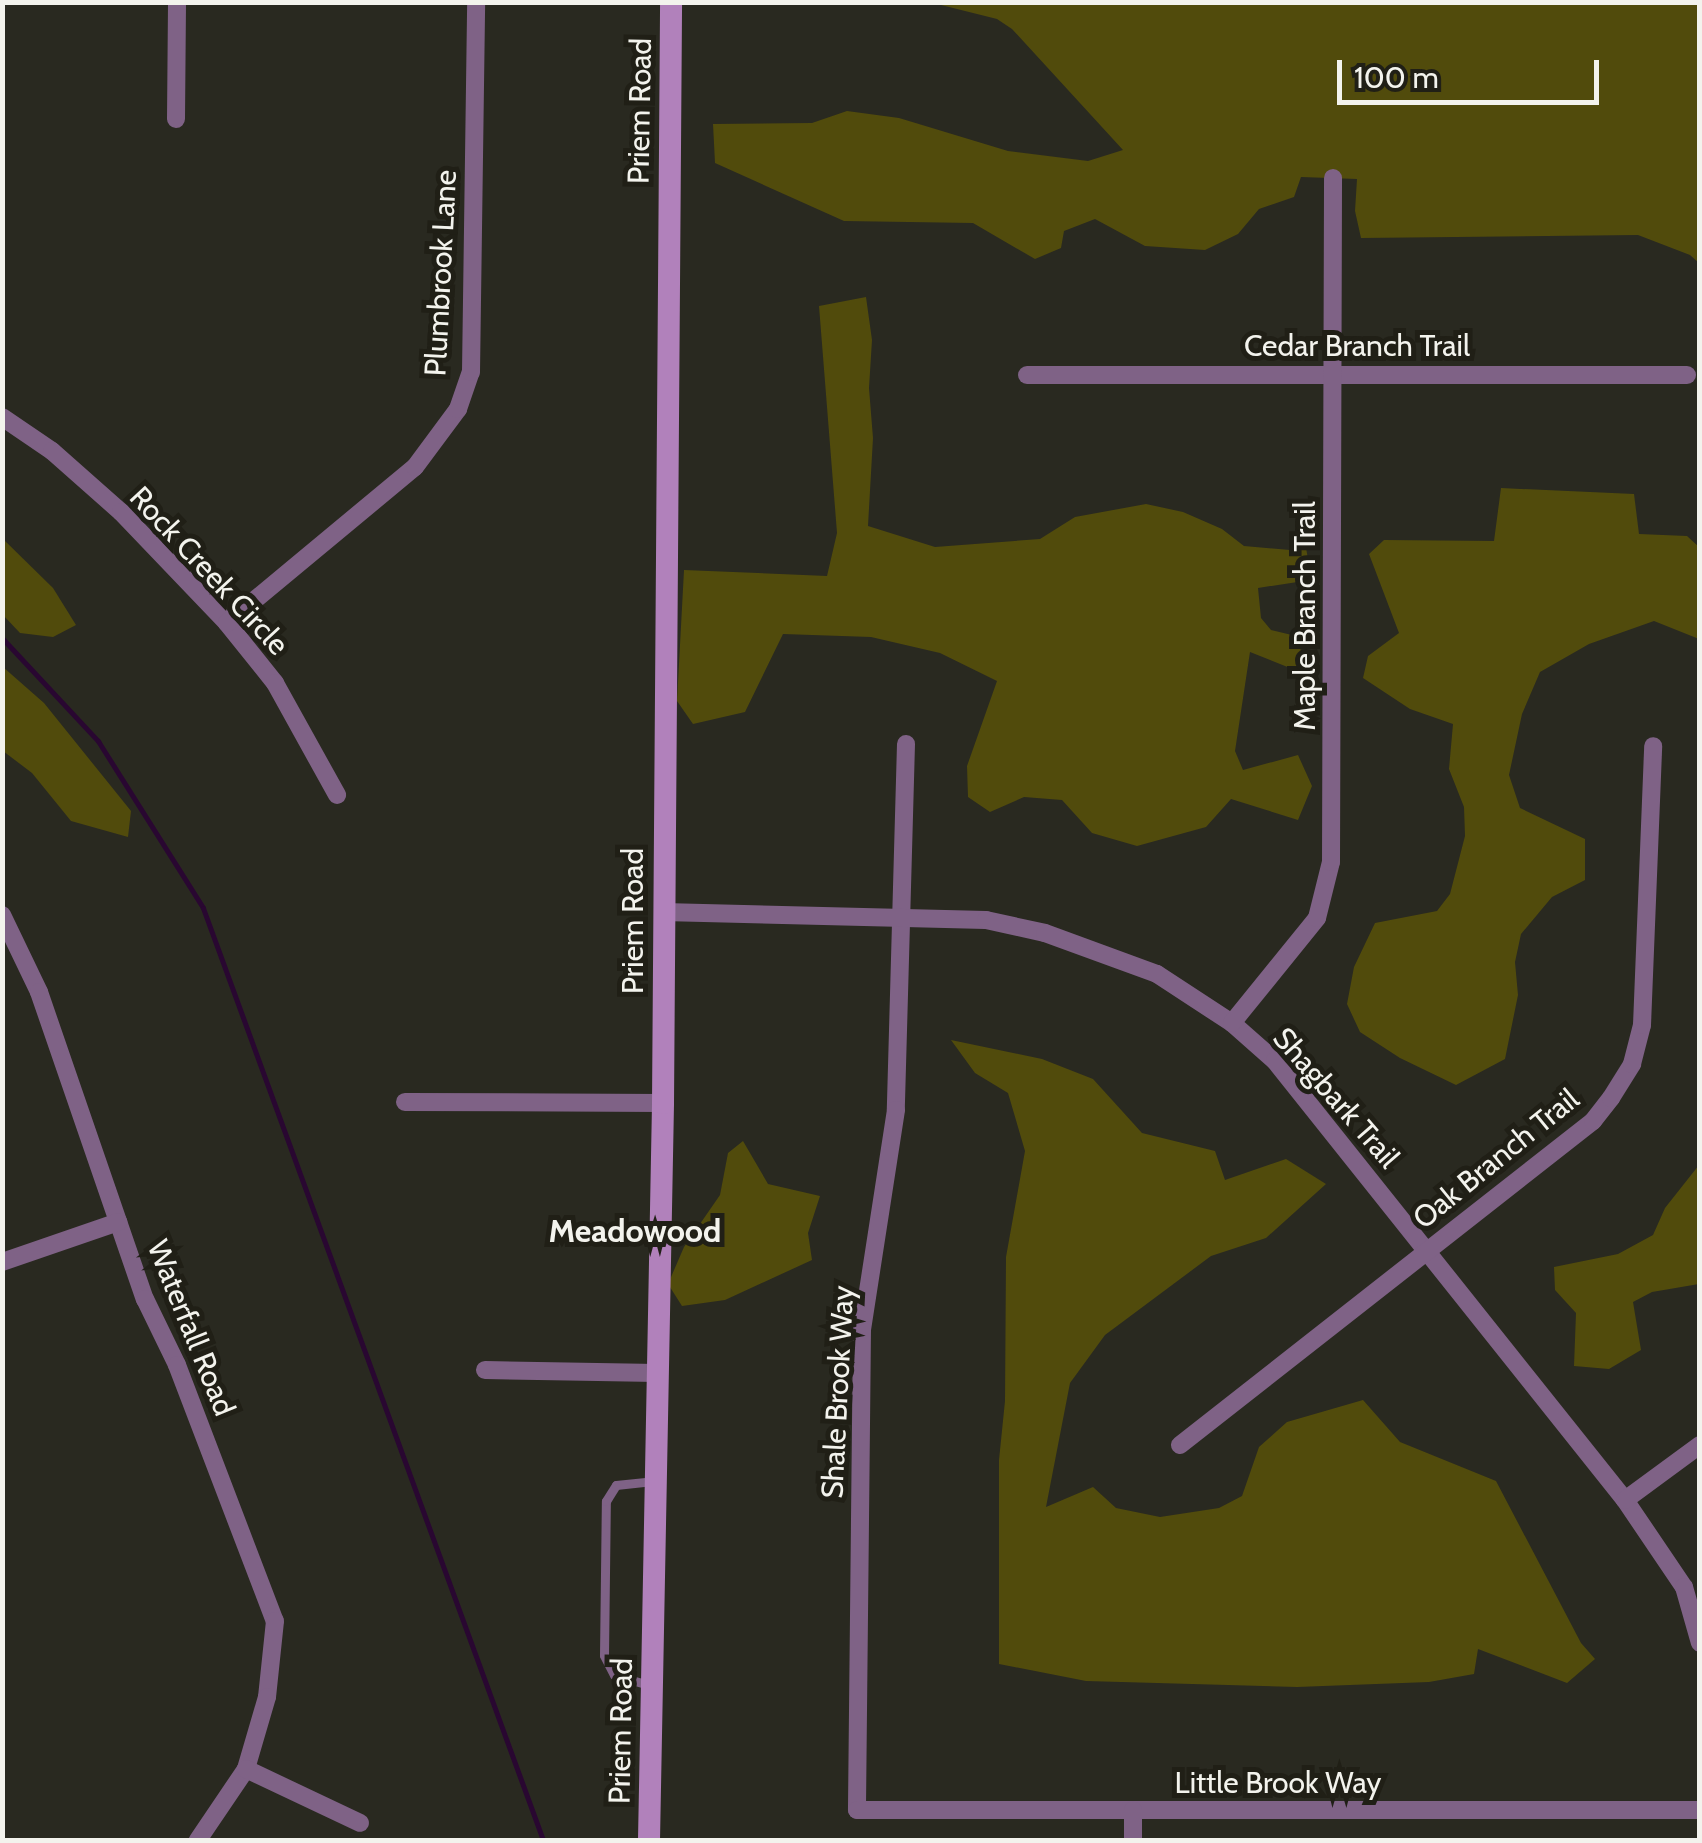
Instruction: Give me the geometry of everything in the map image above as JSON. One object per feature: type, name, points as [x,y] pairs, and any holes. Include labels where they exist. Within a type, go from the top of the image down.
[{"type":"street","points":[[176,119],[177,2]]},
{"type":"street","name":"Plumbrook Lane","points":[[227,623],[415,467],[458,409],[471,372],[476,2]]},
{"type":"street","name":"Priem Road","points":[[649,1840],[663,1103],[671,2]]},
{"type":"street","name":"Maple Branch Trail","points":[[1232,1023],[1318,918],[1331,862],[1333,178]]},
{"type":"street","name":"Cedar Branch Trail","points":[[1026,375],[1688,375]]},
{"type":"street","name":"Rock Creek Circle","points":[[2,416],[52,451],[121,512],[227,623],[275,684],[337,795]]},
{"type":"street","name":"Shale Brook Way","points":[[857,1810],[862,1329],[896,1110],[906,744]]},
{"type":"street","name":"Oak Branch Trail","points":[[1180,1445],[1593,1121],[1632,1064],[1642,1026],[1653,746]]},
{"type":"street","name":"Shagbark Trail","points":[[663,912],[986,920],[1046,933],[1157,974],[1232,1023],[1276,1062],[1626,1500],[1684,1586],[1700,1643]]},
{"type":"street","name":"Waterfall Road","points":[[2,914],[38,992],[118,1222],[275,1620],[267,1697],[246,1768],[198,1840]]},
{"type":"street","points":[[405,1102],[663,1103]]},
{"type":"street","points":[[2,1262],[118,1222]]},
{"type":"street","points":[[485,1370],[657,1373]]},
{"type":"street","points":[[1626,1500],[1700,1445]]},
{"type":"street","points":[[246,1768],[360,1823]]},
{"type":"street","name":"Little Brook Way","points":[[857,1810],[1700,1810]]},
{"type":"street","points":[[1133,1810],[1133,1840]]},
{"type":"lane","points":[[652,1686],[614,1675],[608,1666],[604,1641],[606,1500],[616,1486],[655,1481]]},
{"type":"shaded area","points":[[933,3],[1699,3],[1699,263],[1690,255],[1638,235],[1361,238],[1355,211],[1357,179],[1301,177],[1294,197],[1259,209],[1238,234],[1205,250],[1145,246],[1095,219],[1064,231],[1061,248],[1035,259],[973,223],[844,221],[715,163],[713,124],[812,123],[847,111],[899,118],[1008,151],[1088,161],[1123,150],[1012,29],[997,19]]},
{"type":"shaded area","points":[[866,297],[872,340],[869,388],[873,438],[868,526],[935,547],[1040,539],[1075,517],[1146,504],[1183,512],[1222,529],[1244,546],[1290,550],[1305,542],[1308,559],[1304,581],[1258,588],[1261,618],[1271,630],[1296,636],[1303,657],[1295,670],[1250,652],[1235,751],[1243,770],[1298,755],[1312,786],[1298,820],[1231,799],[1206,827],[1137,846],[1092,833],[1062,800],[1024,797],[990,812],[968,797],[967,766],[997,681],[940,653],[871,637],[783,634],[745,712],[693,724],[677,701],[684,570],[827,576],[837,533],[819,306]]},
{"type":"shaded area","points":[[1501,488],[1634,494],[1639,534],[1687,536],[1699,547],[1699,639],[1654,621],[1589,644],[1540,672],[1522,714],[1509,775],[1520,808],[1585,839],[1585,880],[1552,897],[1521,934],[1515,962],[1518,995],[1505,1059],[1456,1085],[1400,1058],[1360,1032],[1347,1004],[1354,967],[1375,923],[1437,911],[1450,894],[1465,836],[1464,807],[1449,769],[1453,724],[1410,709],[1363,678],[1368,656],[1399,633],[1369,554],[1384,540],[1494,541]]},
{"type":"shaded area","points":[[2,538],[53,588],[76,625],[53,637],[20,633],[3,615]]},
{"type":"shaded area","points":[[3,667],[44,703],[131,811],[128,837],[71,821],[32,773],[3,751]]},
{"type":"shaded area","points":[[951,1040],[1042,1059],[1093,1079],[1142,1133],[1215,1151],[1225,1180],[1286,1159],[1326,1184],[1266,1238],[1211,1256],[1105,1335],[1070,1383],[1046,1507],[1093,1487],[1116,1508],[1160,1517],[1219,1508],[1242,1496],[1259,1447],[1287,1422],[1363,1400],[1400,1442],[1496,1481],[1581,1643],[1595,1659],[1567,1683],[1478,1649],[1474,1674],[1429,1682],[1297,1687],[1086,1681],[999,1664],[999,1460],[1005,1401],[1006,1257],[1025,1151],[1008,1093],[975,1073]]},
{"type":"shaded area","points":[[743,1141],[768,1184],[820,1196],[808,1233],[812,1260],[725,1300],[682,1306],[668,1284],[684,1247],[720,1195],[728,1153]]},
{"type":"shaded area","points":[[1699,1165],[1699,1284],[1652,1292],[1633,1302],[1641,1350],[1609,1369],[1574,1366],[1576,1313],[1555,1290],[1554,1267],[1618,1254],[1653,1235],[1665,1208]]},
{"type":"waterway","points":[[2,638],[98,741],[203,908],[543,1840]]},
{"type":"district","name":"Meadowood","points":[[635,1231]]}]
